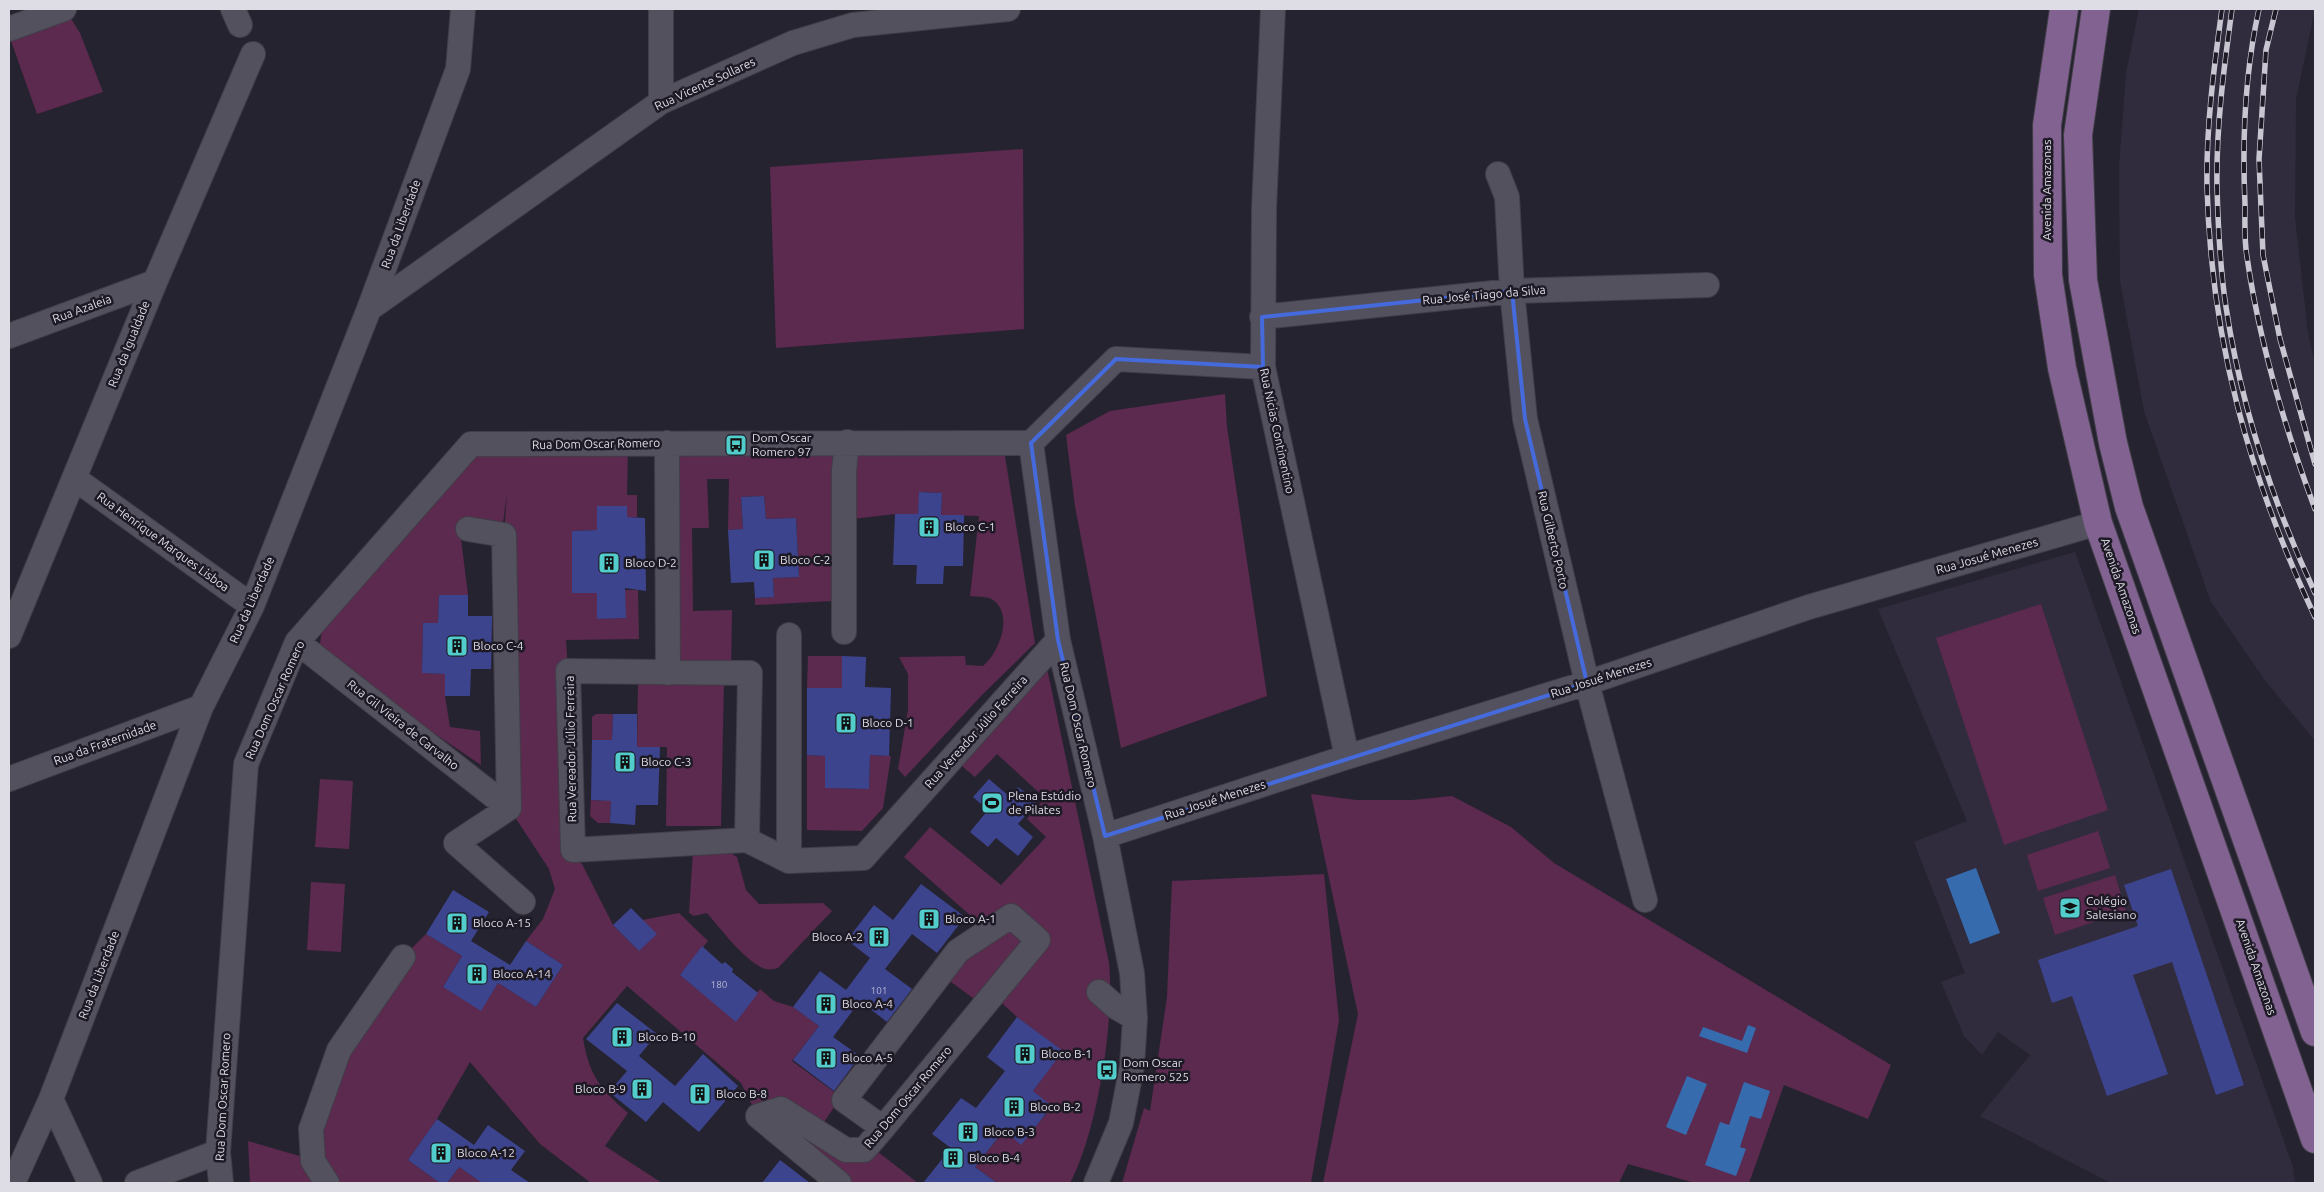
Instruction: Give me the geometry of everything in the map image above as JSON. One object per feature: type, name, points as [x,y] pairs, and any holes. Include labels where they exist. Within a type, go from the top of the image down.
[{"type":"main road","name":"Avenida Amazonas","points":[[2064,9],[2047,125],[2048,275],[2062,368],[2098,523],[2315,1139]]},
{"type":"main road","points":[[2091,12],[2078,135],[2083,280],[2113,443],[2130,507],[2315,1032]]},
{"type":"street","points":[[14,21],[64,9]]},
{"type":"street","name":"Rua da Liberdade","points":[[13,1183],[51,1099],[201,707],[252,606],[369,309],[458,69],[463,9]]},
{"type":"street","points":[[661,9],[661,102]]},
{"type":"street","name":"Rua Vicente Sollares","points":[[369,309],[661,102],[850,17],[1008,9]]},
{"type":"street","name":"Rua Nicias Continentino","points":[[1273,9],[1262,317],[1263,367],[1347,757]]},
{"type":"street","name":"Rua da Igualdade","points":[[9,636],[155,282],[253,54]]},
{"type":"street","name":"Rua Gilberto Porto","points":[[1498,174],[1507,197],[1512,291],[1525,419],[1587,683],[1645,900]]},
{"type":"street","name":"Rua Azaleia","points":[[9,336],[155,282]]},
{"type":"street","name":"Rua José Tiago da Silva","points":[[1262,317],[1512,291],[1707,285]]},
{"type":"street","points":[[1031,443],[1116,359],[1263,367]]},
{"type":"street","points":[[844,632],[844,471],[847,442]]},
{"type":"street","name":"Rua Dom Oscar Romero","points":[[221,1183],[218,1152],[246,764],[297,642],[471,444],[847,442],[1031,443],[1058,640],[1105,836],[1132,973],[1135,1018],[1132,1066],[1122,1123],[1096,1183]]},
{"type":"street","name":"Rua Dom Oscar Romero","points":[[667,443],[668,673]]},
{"type":"street","name":"Rua Henrique Marques Lisboa","points":[[74,478],[252,606]]},
{"type":"street","name":"Rua Josué Menezes","points":[[1105,836],[1347,757],[1587,683],[1810,607],[2098,523]]},
{"type":"street","points":[[468,530],[504,535],[509,808],[456,843],[523,902]]},
{"type":"street","points":[[789,635],[789,861]]},
{"type":"street","name":"Rua Vereador Júlio Ferreira","points":[[746,840],[750,674],[568,671],[573,850],[746,840],[789,861],[863,858],[1058,640]]},
{"type":"street","name":"Rua Gil Vieira de Carvalho","points":[[297,642],[509,808]]},
{"type":"street","name":"Rua da Fraternidade","points":[[9,779],[201,707]]},
{"type":"street","name":"Rua Dom Oscar Romero","points":[[840,1183],[758,1116],[781,1109],[846,1150],[856,1152],[864,1150],[883,1128],[1038,940],[1011,916],[958,951],[844,1100],[883,1128]]},
{"type":"street","points":[[326,1183],[313,1161],[311,1129],[339,1050],[403,957]]},
{"type":"street","points":[[1099,992],[1135,1018]]},
{"type":"street","points":[[51,1099],[90,1183]]},
{"type":"street","points":[[137,1183],[218,1152]]},
{"type":"highlighted area","points":[[1512,291],[1525,419],[1587,683],[1105,836],[1058,640],[1031,443],[1116,359],[1263,367],[1262,317]]},
{"type":"shaded area","points":[[2139,9],[2315,9],[2296,99],[2295,218],[2308,333],[2315,364],[2315,741],[2264,679],[2211,602],[2144,411],[2120,281],[2119,167],[2126,73]]},
{"type":"shaded area","points":[[70,17],[80,33],[103,92],[37,114],[11,41]]},
{"type":"shaded area","points":[[1023,149],[1024,329],[776,348],[770,167]]},
{"type":"shaded area","points":[[1225,394],[1227,427],[1267,696],[1121,748],[1075,506],[1066,435],[1110,411]]},
{"type":"shaded area","points":[[628,450],[627,495],[637,495],[637,517],[627,517],[627,506],[597,506],[597,530],[572,531],[572,593],[597,593],[598,619],[625,618],[625,590],[638,590],[639,639],[566,640],[568,671],[569,853],[582,864],[613,925],[639,951],[656,934],[642,920],[679,913],[708,941],[680,975],[736,1021],[760,989],[774,1001],[793,1007],[819,1026],[792,1061],[841,1097],[820,1128],[869,1145],[918,1183],[839,1183],[760,1113],[751,1103],[741,1083],[627,986],[583,1038],[592,1072],[610,1096],[628,1113],[605,1146],[662,1183],[591,1183],[540,1144],[470,1062],[437,1119],[408,1160],[440,1183],[250,1183],[248,1141],[313,1160],[339,1050],[403,957],[426,934],[462,956],[443,987],[481,1010],[498,983],[536,1007],[563,965],[526,941],[543,919],[555,889],[549,869],[509,808],[504,535],[507,492],[503,523],[459,523],[468,595],[439,595],[438,623],[423,624],[422,673],[445,674],[445,696],[450,727],[480,731],[481,765],[379,696],[328,656],[320,644],[322,629],[475,456]]},
{"type":"shaded area","points":[[677,450],[834,450],[832,601],[755,605],[755,598],[774,597],[773,578],[799,577],[796,518],[766,519],[764,496],[741,497],[743,529],[728,530],[729,479],[707,479],[709,528],[692,528],[693,611],[732,610],[731,673],[668,673]]},
{"type":"shaded area","points":[[849,450],[1004,450],[1035,643],[982,695],[905,777],[898,769],[908,710],[908,674],[899,657],[965,656],[966,665],[983,666],[999,643],[1002,634],[1003,615],[993,600],[985,597],[970,596],[979,516],[941,515],[942,493],[920,492],[918,514],[895,514],[844,520]]},
{"type":"shaded area","name":"Colégio Salesiano","points":[[2075,552],[2293,1167],[2295,1183],[2111,1183],[1980,1116],[2030,1055],[1998,1032],[1982,1055],[1964,1036],[1941,982],[1965,973],[1914,842],[1967,821],[1878,609]]},
{"type":"shaded area","points":[[2041,604],[2108,810],[2004,845],[1936,638]]},
{"type":"shaded area","points":[[808,656],[842,656],[842,688],[807,688]]},
{"type":"shaded area","points":[[1046,669],[1109,963],[1109,1014],[1102,1076],[1096,1106],[1080,1162],[1070,1183],[997,1183],[975,1167],[1004,1130],[1021,1144],[1052,1107],[1033,1091],[1062,1051],[1017,1017],[993,995],[984,1006],[940,974],[988,931],[904,857],[930,827],[1001,885],[1046,837],[1027,819],[1045,798],[997,754],[975,777],[956,761]]},
{"type":"shaded area","points":[[638,682],[724,682],[721,826],[666,826],[667,747],[637,747]]},
{"type":"shaded area","points":[[596,714],[613,714],[612,740],[592,740],[592,717]]},
{"type":"shaded area","points":[[807,755],[825,756],[825,788],[869,789],[870,755],[891,756],[883,808],[862,831],[807,830]]},
{"type":"shaded area","points":[[320,779],[353,781],[349,849],[315,847]]},
{"type":"shaded area","points":[[1311,794],[1356,800],[1412,800],[1452,796],[1511,827],[1554,863],[1891,1065],[1868,1119],[1784,1085],[1749,1183],[1695,1183],[1628,1164],[1619,1183],[1323,1183],[1358,1014]]},
{"type":"shaded area","points":[[591,800],[611,801],[610,823],[598,823],[590,816]]},
{"type":"shaded area","points":[[2098,831],[2110,868],[2038,891],[2027,855]]},
{"type":"shaded area","points":[[715,844],[737,857],[746,890],[759,904],[823,903],[832,911],[778,968],[766,969],[751,961],[734,945],[707,913],[694,916],[689,913],[693,850]]},
{"type":"shaded area","points":[[1324,874],[1339,1020],[1311,1183],[1122,1183],[1144,1108],[1150,1111],[1167,997],[1172,881]]},
{"type":"shaded area","points":[[2115,875],[2126,911],[2055,935],[2043,898]]},
{"type":"shaded area","points":[[311,882],[345,884],[341,952],[307,950]]},
{"type":"shaded area","points":[[459,1167],[482,1183],[447,1183]]},
{"type":"water","points":[[1976,868],[2000,933],[1970,944],[1946,879]]},
{"type":"water","points":[[1748,1025],[1756,1028],[1747,1053],[1699,1036],[1703,1027],[1742,1041]]},
{"type":"water","points":[[1687,1076],[1707,1084],[1686,1135],[1666,1127]]},
{"type":"water","points":[[1744,1082],[1770,1091],[1761,1119],[1750,1116],[1740,1147],[1746,1149],[1736,1176],[1705,1165],[1720,1122],[1729,1125]]},
{"type":"building","name":"Bloco C-1","points":[[919,492],[942,493],[941,515],[964,515],[963,566],[944,566],[943,584],[916,584],[917,565],[893,565],[895,514],[918,514]]},
{"type":"building","name":"Bloco C-2","points":[[764,496],[766,519],[796,518],[799,577],[773,578],[774,597],[755,598],[754,582],[731,583],[728,530],[743,529],[741,497]]},
{"type":"building","name":"Bloco D-2","points":[[597,506],[627,506],[627,517],[645,518],[646,591],[625,588],[626,618],[597,619],[597,593],[572,593],[572,531],[597,530]]},
{"type":"building","name":"Bloco C-4","points":[[439,595],[468,595],[468,616],[492,616],[491,669],[471,669],[470,696],[445,696],[445,674],[422,673],[423,623],[438,623]]},
{"type":"building","name":"Bloco D-1","points":[[842,656],[866,657],[865,687],[891,688],[889,756],[870,755],[869,789],[825,788],[825,756],[807,755],[807,688],[842,688]]},
{"type":"building","name":"Bloco C-3","points":[[613,714],[637,714],[637,747],[660,747],[658,805],[636,805],[635,825],[610,823],[611,801],[591,800],[592,740],[612,740]]},
{"type":"building","points":[[989,779],[1010,797],[1018,787],[1037,802],[1018,824],[1033,837],[1018,856],[996,838],[988,847],[970,832],[988,810],[973,797]]},
{"type":"building","points":[[2171,869],[2244,1085],[2216,1095],[2172,962],[2133,975],[2168,1074],[2107,1096],[2072,996],[2052,1003],[2038,960],[2138,926],[2124,885]]},
{"type":"building","points":[[921,884],[965,917],[937,953],[912,934],[885,969],[912,989],[887,1022],[860,1001],[833,1037],[860,1056],[834,1091],[793,1060],[819,1026],[793,1007],[820,971],[846,990],[870,958],[847,940],[874,905],[893,920]]},
{"type":"building","points":[[453,890],[489,912],[471,941],[510,965],[526,941],[563,965],[536,1007],[498,983],[481,1011],[443,987],[462,956],[426,934]]},
{"type":"building","points":[[631,908],[657,934],[639,951],[613,925]]},
{"type":"building","points":[[702,946],[722,964],[725,962],[733,969],[732,972],[758,993],[736,1022],[680,975]]},
{"type":"building","points":[[617,1003],[657,1034],[639,1056],[675,1086],[703,1054],[738,1086],[699,1132],[663,1102],[646,1122],[609,1092],[627,1071],[586,1039]]},
{"type":"building","points":[[1017,1017],[1063,1051],[1033,1091],[1052,1106],[1021,1145],[1004,1130],[975,1167],[997,1183],[923,1183],[951,1148],[932,1134],[961,1098],[976,1108],[1005,1071],[987,1057]]},
{"type":"building","points":[[437,1119],[474,1145],[488,1125],[525,1151],[511,1170],[530,1183],[482,1183],[459,1167],[447,1183],[440,1183],[408,1160]]},
{"type":"building","points":[[780,1160],[810,1183],[762,1183]]},
{"type":"railway","points":[[2222,9],[2211,97],[2207,164],[2210,244],[2216,299],[2238,407],[2253,460],[2271,512],[2315,617]]},
{"type":"railway","points":[[2232,9],[2221,97],[2217,164],[2217,201],[2226,307],[2240,381],[2260,453],[2285,524],[2315,593]]},
{"type":"railway","points":[[2259,9],[2250,57],[2246,106],[2244,155],[2246,251],[2266,353],[2294,449],[2315,509]]},
{"type":"railway","points":[[2276,9],[2266,50],[2259,159],[2263,255],[2280,339],[2315,464]]},
{"type":"place","name":"Dom Oscar Romero 97","points":[[736,445]]},
{"type":"place","name":"Bloco C-1","points":[[929,527]]},
{"type":"place","name":"Bloco C-2","points":[[764,560]]},
{"type":"place","name":"Bloco D-2","points":[[609,563]]},
{"type":"place","name":"Bloco C-4","points":[[457,646]]},
{"type":"place","name":"Bloco D-1","points":[[846,723]]},
{"type":"place","name":"Bloco C-3","points":[[625,762]]},
{"type":"place","name":"Plena Estúdio de Pilates","points":[[992,803]]},
{"type":"place","name":"Colégio Salesiano","points":[[2070,908]]},
{"type":"place","name":"Bloco A-1","points":[[929,919]]},
{"type":"place","name":"Bloco A-15","points":[[457,923]]},
{"type":"place","name":"Bloco A-2","points":[[879,937]]},
{"type":"place","name":"Bloco A-14","points":[[477,974]]},
{"type":"place","name":"Bloco A-4","points":[[826,1004]]},
{"type":"place","name":"Bloco B-10","points":[[622,1037]]},
{"type":"place","name":"Bloco B-1","points":[[1025,1054]]},
{"type":"place","name":"Bloco A-5","points":[[826,1058]]},
{"type":"place","name":"Dom Oscar Romero 525","points":[[1107,1070]]},
{"type":"place","name":"Bloco B-9","points":[[642,1089]]},
{"type":"place","name":"Bloco B-8","points":[[700,1094]]},
{"type":"place","name":"Bloco B-2","points":[[1014,1107]]},
{"type":"place","name":"Bloco B-3","points":[[968,1132]]},
{"type":"place","name":"Bloco A-12","points":[[441,1153]]},
{"type":"place","name":"Bloco B-4","points":[[953,1158]]}]
